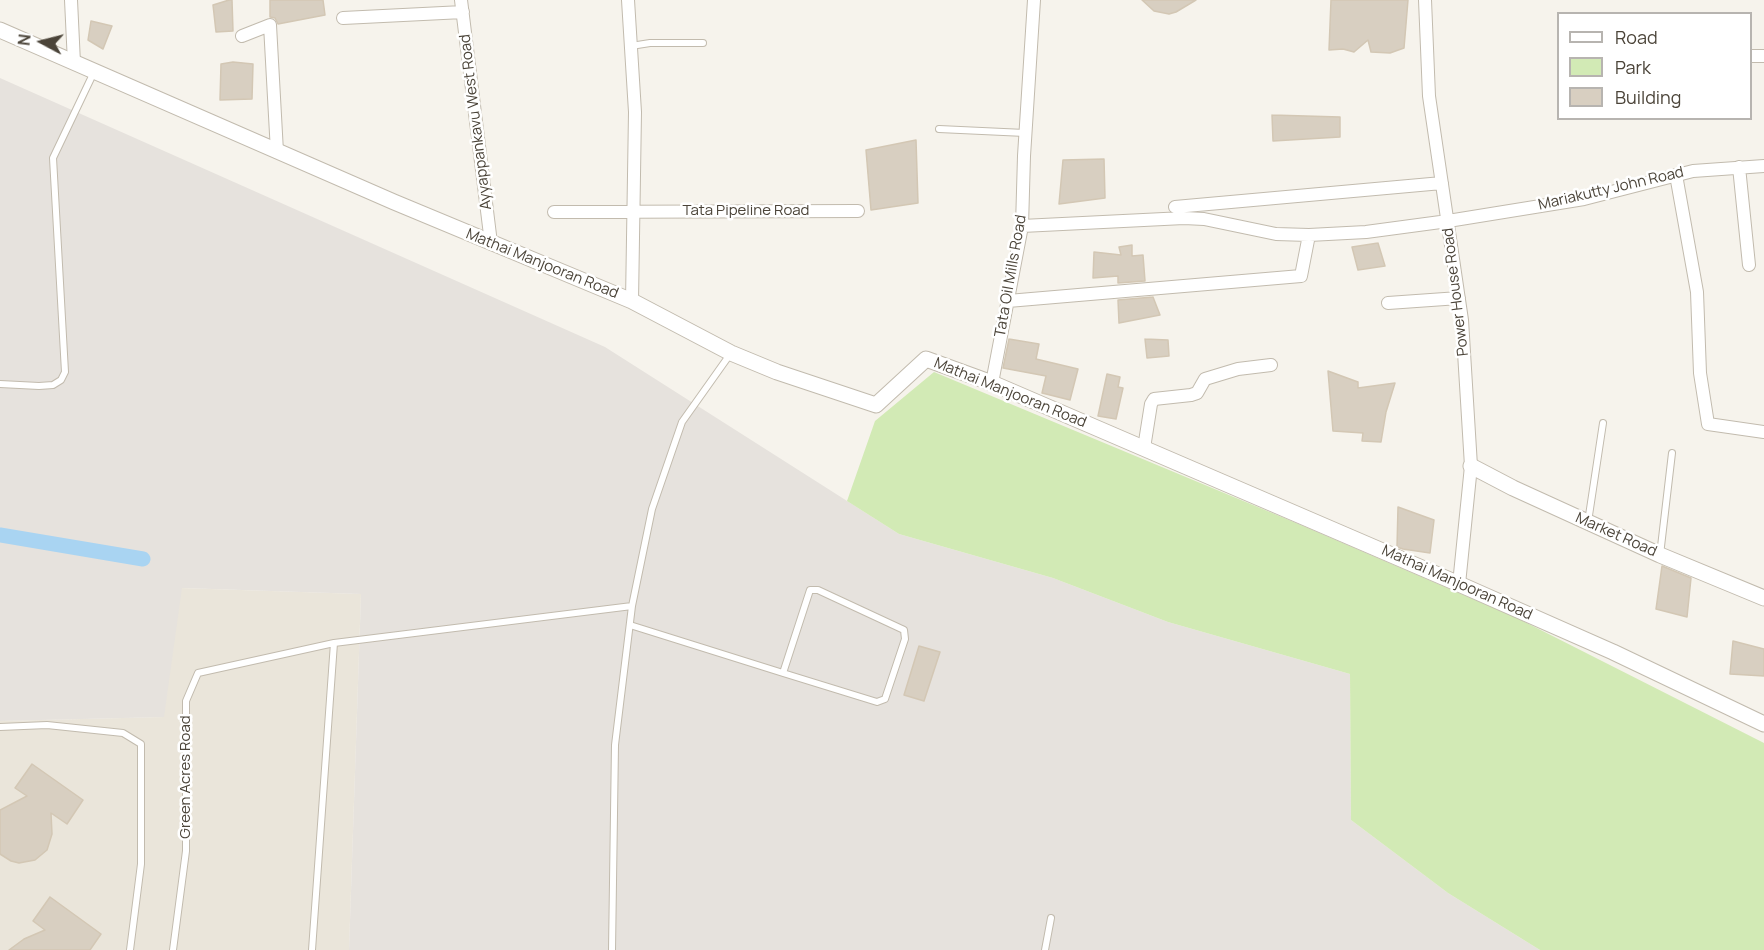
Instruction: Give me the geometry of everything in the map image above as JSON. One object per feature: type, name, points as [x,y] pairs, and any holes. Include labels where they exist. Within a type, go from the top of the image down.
[{"type":"street","points":[[70,0],[74,63]]},
{"type":"street","points":[[628,0],[635,112],[632,301]]},
{"type":"street","name":"Tata Oil Mills Road","points":[[992,383],[1022,226],[1034,0]]},
{"type":"street","name":"Power House Road","points":[[1425,0],[1429,96],[1462,320],[1471,466],[1460,584]]},
{"type":"street","points":[[343,18],[462,6]]},
{"type":"street","name":"Ayyappankavu West Road","points":[[462,6],[490,243]]},
{"type":"street","points":[[242,36],[270,25],[277,152]]},
{"type":"street","name":"Mathai Manjooran Road","points":[[0,30],[277,152],[632,301],[731,353],[777,372],[876,405],[926,358],[992,383],[1460,584],[1612,652],[1764,724]]},
{"type":"street","name":"Mariakutty John Road","points":[[1022,226],[1184,218],[1203,219],[1276,234],[1366,232],[1584,199],[1693,171],[1764,166]]},
{"type":"street","points":[[1739,167],[1749,265]]},
{"type":"street","points":[[1676,175],[1697,292],[1700,373],[1708,424],[1764,432]]},
{"type":"street","points":[[1175,207],[1442,183]]},
{"type":"street","name":"Tata Pipeline Road","points":[[554,212],[858,211]]},
{"type":"street","points":[[1008,301],[1301,276],[1309,235]]},
{"type":"street","points":[[1389,303],[1459,298]]},
{"type":"street","points":[[1144,448],[1150,404],[1154,399],[1191,395],[1197,393],[1205,379],[1238,369],[1271,365]]},
{"type":"street","name":"Market Road","points":[[1471,466],[1588,523],[1764,598]]},
{"type":"lane","points":[[631,46],[650,43],[703,43]]},
{"type":"lane","points":[[0,384],[53,385],[62,380],[65,372],[53,158],[94,72]]},
{"type":"lane","points":[[939,129],[1026,133]]},
{"type":"lane","points":[[612,950],[615,745],[632,606],[652,509],[682,422],[731,353]]},
{"type":"lane","points":[[1588,523],[1603,423]]},
{"type":"lane","points":[[1660,555],[1672,453]]},
{"type":"lane","points":[[630,625],[877,702],[885,699],[905,639],[904,630],[818,590],[810,590],[783,672]]},
{"type":"lane","name":"Green Acres Road","points":[[173,950],[186,851],[186,701],[198,673],[334,643],[632,606]]},
{"type":"lane","points":[[312,950],[334,643]]},
{"type":"lane","points":[[0,727],[47,725],[123,733],[141,744],[141,864],[130,950]]},
{"type":"lane","points":[[1045,950],[1051,918]]},
{"type":"shaded area","points":[[0,78],[605,347],[899,534],[1053,578],[1168,622],[1350,674],[1351,820],[1448,893],[1540,950],[349,950],[361,594],[182,588],[164,717],[0,721]]},
{"type":"shaded area","points":[[181,588],[361,594],[349,950],[0,950],[0,721],[163,717]]},
{"type":"green space","points":[[934,372],[1517,618],[1764,743],[1764,950],[1540,950],[1448,893],[1351,820],[1350,674],[1168,622],[1053,578],[899,534],[847,501],[875,421]]},
{"type":"building","points":[[232,0],[233,31],[216,32],[213,5]]},
{"type":"building","points":[[270,0],[323,0],[325,15],[278,24],[275,18],[270,17]]},
{"type":"building","points":[[1142,0],[1196,0],[1169,14],[1154,11]]},
{"type":"building","points":[[1331,0],[1408,0],[1404,48],[1390,53],[1371,52],[1368,40],[1354,52],[1343,49],[1329,50]]},
{"type":"building","points":[[91,21],[112,26],[103,49],[88,40]]},
{"type":"building","points":[[233,62],[253,64],[252,99],[220,100],[221,64]]},
{"type":"building","points":[[1272,115],[1340,117],[1340,137],[1273,141]]},
{"type":"building","points":[[916,140],[918,203],[871,210],[866,150]]},
{"type":"building","points":[[1104,159],[1105,198],[1059,204],[1063,160]]},
{"type":"building","points":[[1378,243],[1385,266],[1358,270],[1352,247]]},
{"type":"building","points":[[1132,245],[1132,256],[1143,255],[1145,281],[1118,283],[1118,276],[1093,278],[1094,252],[1121,255],[1119,247]]},
{"type":"building","points":[[1153,297],[1160,315],[1119,323],[1118,300]]},
{"type":"building","points":[[1009,339],[1039,344],[1036,359],[1078,369],[1070,400],[1042,393],[1046,376],[1003,368]]},
{"type":"building","points":[[1145,339],[1168,340],[1169,356],[1147,358]]},
{"type":"building","points":[[1328,371],[1358,382],[1358,388],[1395,383],[1386,412],[1381,442],[1362,441],[1363,433],[1333,431]]},
{"type":"building","points":[[1107,374],[1120,377],[1118,387],[1123,388],[1116,419],[1098,416]]},
{"type":"building","points":[[1398,507],[1434,520],[1430,553],[1397,547]]},
{"type":"building","points":[[1662,566],[1691,578],[1687,617],[1656,609]]},
{"type":"building","points":[[1733,641],[1764,649],[1764,676],[1730,674]]},
{"type":"building","points":[[919,646],[940,652],[924,701],[904,695]]},
{"type":"building","points":[[32,764],[83,800],[67,824],[51,813],[52,834],[47,850],[35,860],[19,863],[0,854],[0,810],[27,796],[15,788]]},
{"type":"building","points":[[50,897],[101,934],[90,950],[9,950],[24,939],[45,930],[33,921]]},
{"type":"waterway","points":[[0,535],[143,559]]}]
